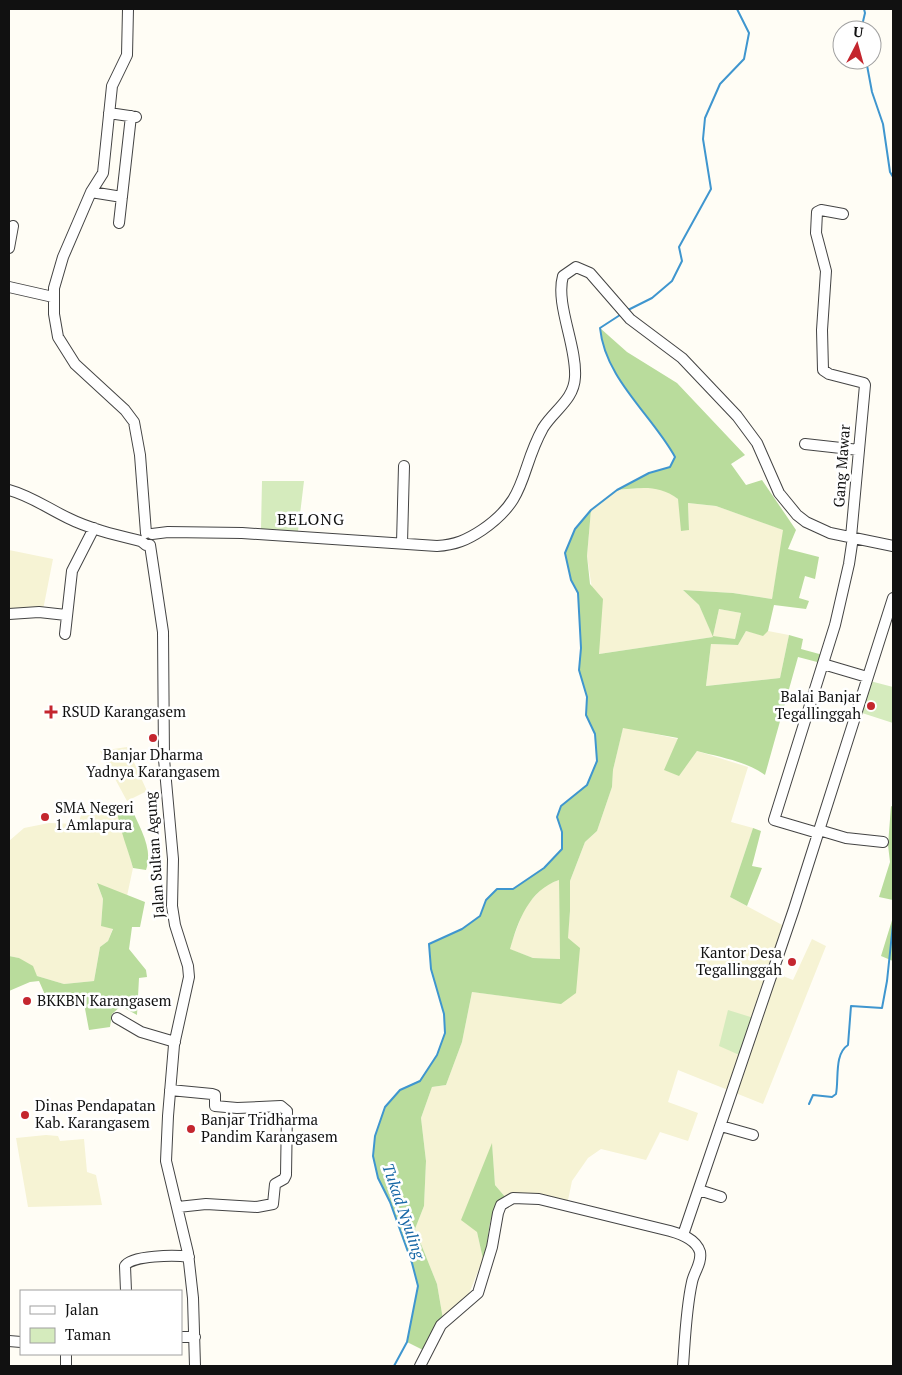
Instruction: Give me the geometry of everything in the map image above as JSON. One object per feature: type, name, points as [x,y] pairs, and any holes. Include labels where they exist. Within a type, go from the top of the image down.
[{"type":"street","name":"Jalan Sultan Agung","points":[[128,9],[127,55],[112,86],[103,173],[91,192],[62,257],[54,297],[55,326],[63,348],[75,364],[125,410],[134,422],[140,455],[149,538],[163,632],[164,759],[173,859],[172,900],[175,925],[188,966],[189,977],[175,1042],[166,1161],[188,1257],[195,1336],[195,1366]]},
{"type":"street","points":[[110,113],[134,116],[119,223]]},
{"type":"street","points":[[91,192],[122,197]]},
{"type":"street","name":"Gang Mawar","points":[[819,831],[774,820],[823,664],[845,586],[852,537],[864,383],[825,373],[823,366],[822,330],[826,271],[816,233],[815,217],[816,212],[821,210],[843,214]]},
{"type":"street","points":[[9,248],[13,226]]},
{"type":"street","points":[[9,490],[39,501],[69,519],[94,528],[149,538],[168,532],[242,533],[402,542],[437,546],[462,542],[501,517],[514,501],[539,436],[546,424],[567,400],[574,385],[574,359],[561,290],[564,274],[576,267],[585,270],[630,319],[682,358],[737,416],[757,443],[779,493],[798,515],[818,528],[893,546]]},
{"type":"street","points":[[9,286],[54,297]]},
{"type":"street","points":[[805,444],[859,450]]},
{"type":"street","points":[[402,542],[404,466]]},
{"type":"street","points":[[65,634],[72,571],[94,528]]},
{"type":"street","points":[[683,1235],[819,831],[893,598]]},
{"type":"street","points":[[9,614],[39,612],[66,615]]},
{"type":"street","points":[[823,664],[867,677]]},
{"type":"street","points":[[819,831],[846,838],[883,842]]},
{"type":"street","points":[[117,1018],[141,1032],[175,1042]]},
{"type":"street","points":[[170,1090],[214,1094],[215,1106],[236,1108],[282,1106],[287,1111],[286,1174],[284,1179],[275,1184],[273,1204],[257,1207],[206,1204],[178,1207]]},
{"type":"street","points":[[721,1126],[753,1135]]},
{"type":"street","points":[[699,1190],[721,1197]]},
{"type":"street","points":[[420,1366],[441,1325],[478,1293],[492,1247],[498,1212],[506,1202],[521,1198],[539,1199],[683,1235],[696,1246],[700,1256],[690,1293],[683,1366]]},
{"type":"street","points":[[126,1290],[125,1266],[131,1259],[166,1256],[188,1257]]},
{"type":"street","points":[[182,1337],[195,1336]]},
{"type":"shaded area","points":[[652,487],[666,490],[678,499],[689,530],[688,503],[716,506],[784,530],[772,599],[733,593],[683,590],[699,605],[713,636],[719,609],[741,613],[735,639],[713,637],[599,654],[599,635],[587,556],[591,510],[617,490]]},
{"type":"shaded area","points":[[9,550],[53,559],[43,610],[9,610]]},
{"type":"shaded area","points":[[746,631],[762,635],[768,631],[789,635],[780,678],[706,686],[711,644],[738,645]]},
{"type":"shaded area","points":[[623,727],[678,739],[665,770],[679,775],[697,751],[748,767],[731,822],[753,828],[730,897],[786,927],[783,940],[788,942],[778,974],[793,980],[812,939],[826,946],[763,1104],[678,1070],[668,1102],[698,1113],[688,1141],[660,1132],[646,1160],[601,1149],[588,1158],[572,1181],[567,1205],[506,1198],[495,1185],[492,1145],[477,1232],[483,1259],[468,1296],[444,1325],[437,1284],[415,1229],[424,1206],[426,1161],[421,1118],[432,1087],[446,1085],[462,1042],[472,992],[561,1003],[570,911],[570,881],[585,842],[597,831],[612,787],[613,770]]},
{"type":"shaded area","points":[[127,747],[147,791],[127,801],[100,751]]},
{"type":"shaded area","points":[[83,810],[117,811],[133,868],[127,896],[97,884],[103,899],[101,925],[113,928],[108,941],[100,947],[94,981],[64,984],[37,976],[19,958],[9,956],[9,841],[24,828],[49,823],[78,824]]},
{"type":"shaded area","points":[[559,880],[560,959],[533,958],[509,949],[525,907],[545,885]]},
{"type":"shaded area","points":[[46,1135],[58,1136],[60,1141],[84,1139],[87,1172],[96,1175],[102,1205],[28,1207],[16,1138]]},
{"type":"green space","points":[[600,328],[627,352],[677,383],[745,455],[731,464],[746,485],[762,480],[796,530],[788,549],[819,557],[815,579],[805,576],[799,598],[809,601],[806,609],[774,605],[768,631],[763,636],[746,631],[738,645],[711,644],[706,686],[780,678],[789,635],[803,639],[801,649],[823,655],[821,663],[798,657],[765,775],[741,763],[697,751],[679,776],[664,770],[678,738],[623,728],[613,770],[612,787],[597,831],[585,842],[570,881],[568,938],[580,948],[576,993],[561,1004],[472,992],[462,1042],[446,1085],[432,1087],[421,1118],[426,1161],[424,1206],[415,1229],[437,1284],[444,1325],[427,1352],[407,1342],[418,1286],[412,1263],[390,1202],[378,1178],[373,1156],[375,1136],[385,1107],[400,1090],[420,1080],[437,1055],[445,1033],[444,1014],[431,970],[429,944],[462,929],[480,916],[486,900],[497,889],[513,889],[544,868],[562,850],[562,832],[557,817],[561,806],[587,785],[597,761],[595,734],[586,715],[587,697],[579,670],[581,648],[578,593],[571,580],[565,553],[575,529],[591,510],[587,556],[590,584],[603,599],[599,654],[713,637],[699,605],[683,590],[733,593],[772,599],[783,530],[716,506],[688,503],[689,530],[681,531],[678,499],[671,494],[649,488],[617,490],[649,473],[670,467],[675,457],[620,380],[604,346]],"holes":[[[719,609],[741,613],[735,639],[713,636]],[[559,880],[560,959],[533,958],[510,949],[521,918],[532,899],[540,891]]]},
{"type":"green space","points":[[262,481],[304,481],[298,531],[261,529]]},
{"type":"green space","points":[[870,681],[893,687],[893,723],[859,712]]},
{"type":"green space","points":[[891,806],[893,807],[893,900],[879,897],[890,862],[888,845]]},
{"type":"green space","points":[[131,807],[147,846],[148,862],[146,870],[133,868],[120,826],[117,811],[125,811]]},
{"type":"green space","points":[[753,828],[761,831],[752,866],[762,868],[747,906],[730,897]]},
{"type":"green space","points":[[97,883],[145,902],[140,927],[132,927],[129,949],[146,970],[147,977],[139,978],[137,1015],[121,1006],[112,1014],[110,1027],[89,1030],[83,998],[50,1006],[39,981],[30,982],[9,991],[9,956],[19,958],[33,966],[37,976],[64,984],[94,981],[100,947],[108,941],[113,929],[101,926],[103,899]]},
{"type":"green space","points":[[893,917],[893,961],[881,956]]},
{"type":"green space","points":[[728,1010],[757,1019],[744,1057],[719,1046]]},
{"type":"green space","points":[[492,1143],[495,1185],[506,1198],[494,1210],[483,1259],[477,1232],[461,1220]]},
{"type":"waterway","name":"Tukad Nyuling","points":[[628,310],[652,298],[672,281],[682,261],[679,247],[711,189],[703,139],[705,118],[720,84],[744,59],[749,33],[737,9]]},
{"type":"waterway","points":[[863,20],[864,9]]},
{"type":"waterway","points":[[868,70],[872,92],[883,124],[890,172],[893,177]]},
{"type":"waterway","name":"Tukad Nyuling","points":[[394,1366],[407,1342],[418,1286],[412,1263],[390,1202],[378,1178],[373,1156],[375,1136],[385,1107],[400,1090],[420,1081],[437,1055],[445,1033],[444,1014],[431,969],[429,944],[462,929],[480,916],[486,900],[497,889],[513,889],[544,868],[562,849],[562,832],[557,817],[561,806],[587,785],[597,761],[595,734],[586,715],[587,697],[579,670],[581,648],[578,593],[571,580],[565,553],[575,529],[591,510],[617,490],[649,473],[670,467],[675,457],[620,380],[604,346],[600,328],[620,315]]},
{"type":"waterway","points":[[809,1104],[813,1095],[832,1097],[836,1094],[839,1061],[841,1054],[848,1045],[851,1006],[882,1008],[893,924]]},
{"type":"place","name":"Balai Banjar Tegallinggah","points":[[871,706]]},
{"type":"place","name":"RSUD Karangasem","points":[[51,712]]},
{"type":"place","name":"Banjar Dharma Yadnya Karangasem","points":[[153,738]]},
{"type":"place","name":"SMA Negeri 1 Amlapura","points":[[45,817]]},
{"type":"place","name":"Kantor Desa Tegallinggah","points":[[792,962]]},
{"type":"place","name":"BKKBN Karangasem","points":[[27,1001]]},
{"type":"place","name":"Dinas Pendapatan Kab. Karangasem","points":[[25,1115]]},
{"type":"place","name":"Banjar Tridharma Pandim Karangasem","points":[[191,1129]]},
{"type":"district","name":"BELONG","points":[[311,519]]}]
